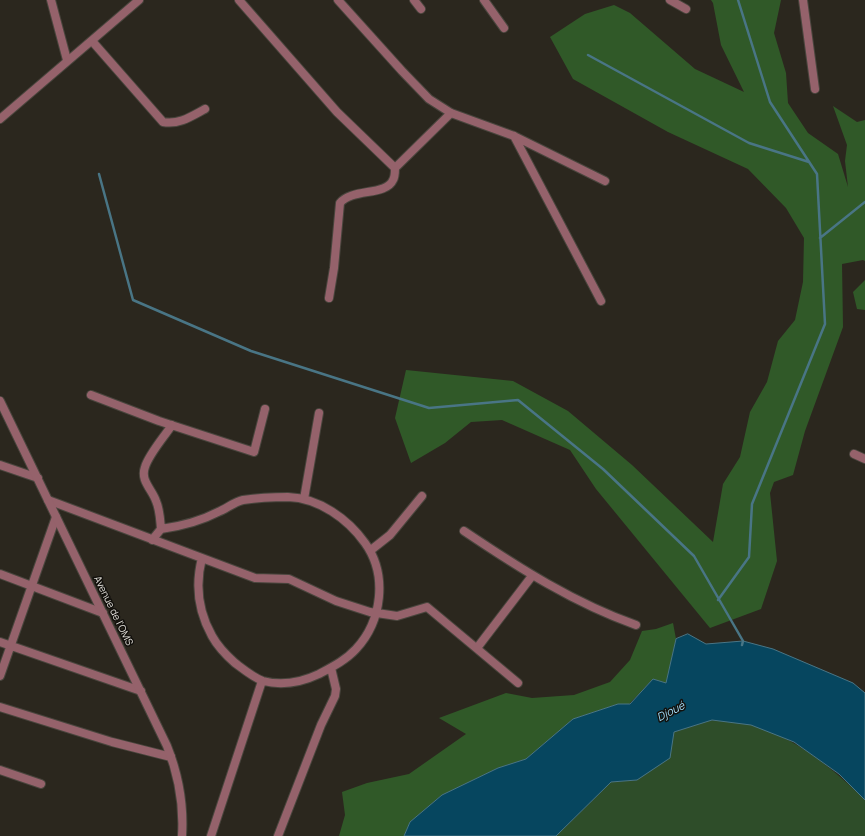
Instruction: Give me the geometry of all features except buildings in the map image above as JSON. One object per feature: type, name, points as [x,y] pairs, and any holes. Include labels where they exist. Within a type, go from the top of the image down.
[{"type":"street","points":[[51,0],[67,60]]},
{"type":"street","points":[[0,119],[67,60],[92,41],[139,0]]},
{"type":"street","points":[[239,0],[337,112],[395,168]]},
{"type":"street","points":[[338,0],[429,99],[451,112],[514,136],[605,181]]},
{"type":"street","points":[[414,0],[421,9]]},
{"type":"street","points":[[484,0],[504,28]]},
{"type":"street","points":[[670,0],[686,9]]},
{"type":"street","points":[[803,0],[815,89]]},
{"type":"street","points":[[92,41],[163,122],[171,124],[205,109]]},
{"type":"street","points":[[328,298],[334,268],[340,203],[343,199],[352,195],[388,186],[393,180],[395,168],[451,112]]},
{"type":"street","points":[[514,136],[601,300]]},
{"type":"street","points":[[91,395],[172,425],[254,452],[265,409]]},
{"type":"street","name":"Avenue de l'OMS","points":[[0,402],[141,691],[171,757],[177,774],[182,799],[182,836]]},
{"type":"street","points":[[304,499],[319,412]]},
{"type":"street","points":[[161,529],[156,500],[146,486],[144,468],[172,425]]},
{"type":"street","points":[[854,454],[865,459]]},
{"type":"street","points":[[0,465],[38,478]]},
{"type":"street","points":[[371,550],[390,535],[422,496]]},
{"type":"street","points":[[152,540],[161,529],[190,524],[242,500],[287,497],[304,499],[328,509],[351,526],[371,550],[378,573],[380,587],[378,613],[357,649],[331,668],[296,682],[280,683],[262,681],[241,668],[228,657],[217,646],[208,629],[200,606],[197,589],[198,574],[202,558]]},
{"type":"street","points":[[48,500],[254,578],[289,579],[354,608],[397,616],[427,607],[518,683]]},
{"type":"street","points":[[0,676],[56,517]]},
{"type":"street","points":[[464,531],[532,576],[607,614],[636,625]]},
{"type":"street","points":[[0,574],[103,613]]},
{"type":"street","points":[[477,648],[532,576]]},
{"type":"street","points":[[0,642],[141,691]]},
{"type":"street","points":[[278,836],[318,732],[335,696],[336,689],[331,668]]},
{"type":"street","points":[[211,836],[262,681]]},
{"type":"street","points":[[0,707],[112,742],[171,757]]},
{"type":"street","points":[[0,770],[41,784]]},
{"type":"green space","points":[[711,0],[781,0],[774,33],[786,73],[788,103],[808,133],[838,154],[848,187],[845,161],[847,145],[833,106],[857,122],[865,120],[865,261],[863,260],[842,264],[843,327],[805,431],[793,475],[774,482],[770,493],[777,561],[761,609],[710,628],[596,489],[570,450],[502,420],[471,422],[445,443],[411,463],[395,418],[406,370],[513,381],[568,411],[632,465],[713,542],[723,484],[740,457],[750,412],[767,382],[778,341],[795,320],[803,282],[804,238],[786,208],[748,169],[668,132],[573,79],[550,37],[585,14],[614,5],[630,13],[695,69],[744,92],[721,45],[713,3]]},
{"type":"green space","points":[[865,280],[865,310],[857,309],[853,292]]},
{"type":"green space","points":[[673,623],[676,639],[666,683],[653,679],[629,704],[618,704],[573,719],[526,759],[498,768],[442,795],[410,822],[404,836],[339,836],[345,815],[342,792],[367,783],[409,774],[466,734],[439,718],[506,693],[532,698],[574,695],[610,682],[630,660],[642,631],[656,629]]},
{"type":"green space","points":[[712,720],[751,725],[784,738],[813,755],[865,800],[865,836],[556,836],[611,782],[637,780],[674,732]]},
{"type":"water","name":"Djoué","points":[[688,634],[706,644],[743,641],[773,649],[853,683],[865,693],[865,800],[839,774],[794,742],[751,725],[712,720],[674,732],[670,758],[637,780],[611,782],[556,836],[404,836],[410,822],[442,795],[498,768],[526,759],[573,719],[618,704],[630,704],[653,679],[666,683],[676,639]]},
{"type":"waterway","points":[[718,600],[749,557],[752,504],[825,324],[817,174],[770,102],[738,0]]},
{"type":"waterway","points":[[588,55],[749,143],[809,162]]},
{"type":"waterway","points":[[99,174],[133,300],[251,351],[429,408],[518,400],[603,469],[694,556],[743,641],[742,645]]},
{"type":"waterway","points":[[820,238],[865,202]]}]
